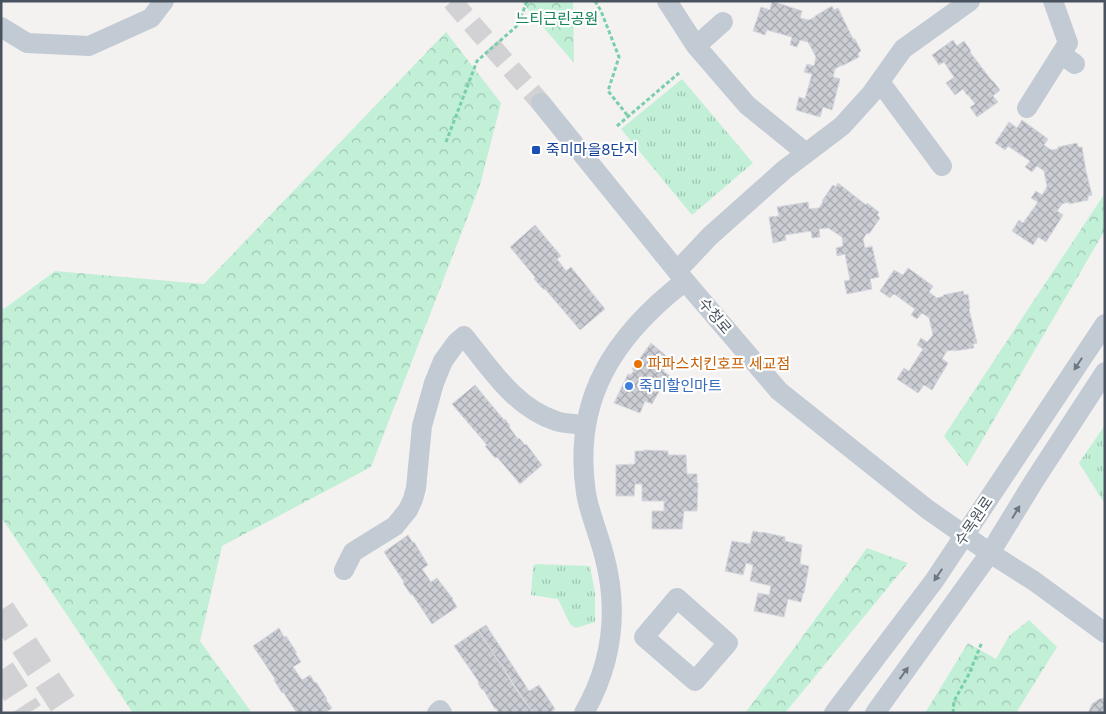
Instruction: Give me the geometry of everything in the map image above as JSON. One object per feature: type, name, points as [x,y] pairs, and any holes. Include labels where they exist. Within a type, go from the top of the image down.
[{"type":"street","points":[[1,27],[27,43],[89,46],[151,18],[164,1]]},
{"type":"street","points":[[667,1],[696,46],[747,105],[806,153]]},
{"type":"street","points":[[584,713],[591,701],[609,650],[613,613],[610,580],[586,495],[583,463],[588,413],[604,370],[619,346],[681,276],[710,236],[784,170],[842,126],[871,94],[903,49],[970,1]]},
{"type":"street","points":[[1027,108],[1068,59],[1068,43],[1053,1]]},
{"type":"street","points":[[696,46],[724,22]]},
{"type":"street","points":[[880,82],[942,166]]},
{"type":"street","name":"수청로","points":[[541,104],[681,276],[779,391],[927,509],[1034,581],[1105,633]]},
{"type":"street","name":"수목원로","points":[[834,713],[934,582],[1105,324]]},
{"type":"street","points":[[344,570],[353,552],[395,526],[408,510],[416,488],[422,426],[434,383],[443,361],[456,343],[464,336],[504,384],[526,406],[556,421],[586,425]]},
{"type":"street","name":"수목원로","points":[[875,713],[990,553],[1105,372]]},
{"type":"street","points":[[611,630],[644,637]]},
{"type":"street","points":[[436,713],[440,710],[442,713]]},
{"type":"path","points":[[446,142],[477,61],[518,25],[527,1]]},
{"type":"path","points":[[595,1],[620,57],[608,91],[628,116]]},
{"type":"path","points":[[617,126],[679,73]]},
{"type":"path","points":[[953,713],[954,701],[969,674],[982,642]]},
{"type":"green space","name":"느티근린공원","points":[[521,1],[573,1],[574,63]]},
{"type":"green space","points":[[446,32],[501,103],[480,185],[371,467],[222,546],[200,641],[252,713],[133,713],[1,517],[1,306],[4,309],[55,271],[204,284]]},
{"type":"green space","points":[[682,79],[753,163],[692,215],[621,129]]},
{"type":"green space","points":[[1105,193],[1105,230],[967,466],[944,436]]},
{"type":"green space","points":[[1105,425],[1105,504],[1079,463]]},
{"type":"green space","points":[[867,548],[908,563],[785,713],[745,713],[792,651]]},
{"type":"green space","points":[[535,564],[590,566],[595,593],[595,622],[576,628],[569,622],[558,599],[531,595],[533,567]]},
{"type":"green space","points":[[1029,620],[1057,647],[1016,713],[925,713],[968,643],[996,659],[1009,636]]},
{"type":"building","points":[[772,1],[802,11],[800,18],[809,20],[832,6],[834,10],[838,8],[861,51],[858,53],[859,57],[835,69],[833,77],[840,79],[832,110],[823,107],[820,117],[796,110],[799,97],[805,99],[812,74],[804,72],[807,64],[814,66],[816,57],[808,42],[800,40],[797,47],[790,45],[792,37],[767,30],[765,35],[753,31],[761,7],[770,10]]},
{"type":"building","points":[[953,40],[957,46],[964,41],[970,52],[1000,90],[993,96],[998,102],[977,117],[970,107],[975,104],[963,89],[955,95],[946,83],[954,77],[944,62],[939,65],[932,55]]},
{"type":"building","points":[[1022,120],[1048,139],[1044,145],[1051,150],[1077,143],[1078,147],[1082,147],[1092,195],[1088,196],[1088,200],[1062,204],[1057,211],[1063,215],[1046,242],[1038,237],[1033,245],[1012,231],[1019,220],[1023,223],[1038,202],[1031,198],[1036,191],[1042,195],[1047,187],[1044,171],[1037,166],[1032,172],[1025,167],[1030,161],[1008,146],[1005,150],[995,143],[1009,122],[1017,128]]},
{"type":"building","points":[[838,183],[866,205],[867,203],[879,212],[877,215],[880,218],[869,234],[867,233],[863,239],[865,248],[872,246],[879,277],[870,279],[872,289],[847,294],[844,281],[850,280],[845,254],[837,256],[836,248],[843,246],[842,237],[828,228],[819,229],[820,237],[812,238],[811,231],[785,235],[786,240],[773,243],[769,217],[779,216],[777,207],[808,202],[809,209],[819,208],[833,185],[836,187]]},
{"type":"building","points":[[535,225],[561,256],[557,259],[566,271],[571,267],[605,309],[580,330],[534,279],[535,277],[510,247]]},
{"type":"building","points":[[908,268],[933,286],[929,292],[937,298],[963,291],[964,295],[968,294],[969,309],[977,343],[973,344],[974,348],[947,351],[942,359],[948,363],[932,390],[924,385],[918,393],[897,379],[904,368],[909,371],[923,349],[917,345],[921,338],[927,342],[933,335],[929,318],[922,313],[917,319],[911,315],[915,309],[894,294],[890,298],[880,291],[894,270],[903,275]]},
{"type":"building","points":[[651,343],[671,360],[663,371],[677,381],[668,392],[661,388],[652,404],[645,401],[640,413],[614,403],[628,374],[631,375],[634,370],[632,369]]},
{"type":"building","points":[[475,385],[505,419],[518,439],[526,444],[542,465],[520,484],[497,457],[495,458],[485,446],[487,445],[452,404]]},
{"type":"building","points":[[635,451],[668,451],[668,455],[686,455],[687,474],[697,474],[697,511],[684,511],[682,529],[652,529],[652,511],[664,511],[664,501],[642,501],[642,484],[635,484],[634,496],[616,496],[616,465],[635,464]]},
{"type":"building","points":[[753,531],[785,537],[785,541],[802,545],[800,564],[809,566],[804,593],[801,602],[788,599],[784,617],[754,611],[758,593],[769,595],[771,586],[750,581],[753,565],[746,563],[743,575],[725,571],[732,541],[750,544]]},
{"type":"building","points":[[408,535],[428,565],[422,569],[431,582],[437,578],[457,607],[432,624],[384,552]]},
{"type":"building","points":[[486,625],[529,691],[539,685],[555,709],[550,713],[532,712],[478,630]]},
{"type":"building","points":[[279,628],[297,653],[295,653],[301,662],[293,667],[302,680],[310,675],[332,708],[325,713],[297,713],[282,693],[253,646]]},
{"type":"building","points":[[478,630],[533,713],[499,713],[482,690],[479,682],[454,646]]},
{"type":"building","points":[[1105,698],[1105,713],[1088,713],[1092,704],[1099,699]]},
{"type":"tunnel","points":[[452,1],[541,103]]},
{"type":"tunnel","points":[[1,610],[69,713]]},
{"type":"tunnel","points":[[1,670],[29,713]]},
{"type":"place","name":"죽미마을8단지","points":[[536,150]]},
{"type":"place","name":"파파스치킨호프 세교점","points":[[638,364]]},
{"type":"place","name":"죽미할인마트","points":[[629,386]]}]
